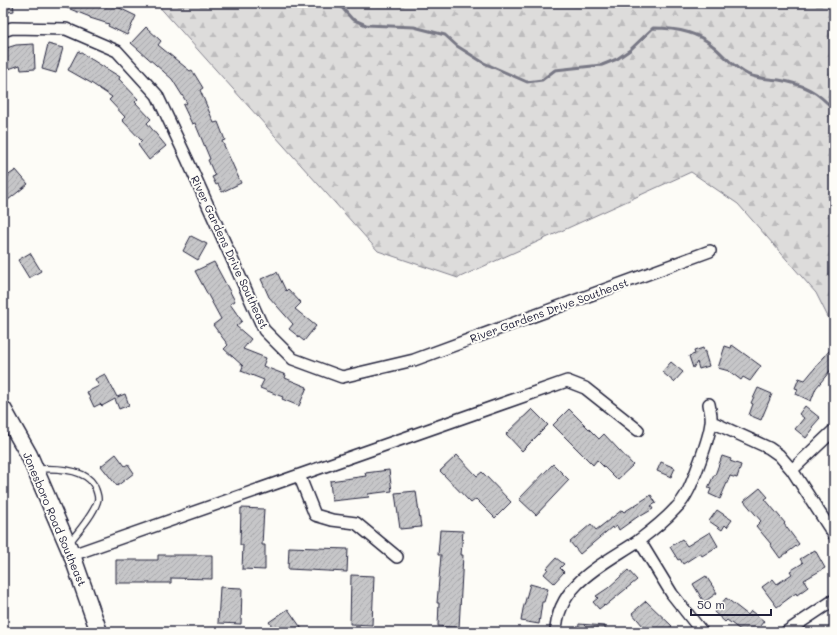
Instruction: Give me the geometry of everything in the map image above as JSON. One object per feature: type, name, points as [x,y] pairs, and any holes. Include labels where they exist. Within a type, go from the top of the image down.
[{"type":"main road","name":"Jonesboro Road Southeast","points":[[3,409],[29,455],[70,550],[100,632]]},
{"type":"street","name":"River Gardens Drive Southeast","points":[[3,31],[12,28],[66,29],[117,51],[157,95],[188,159],[264,330],[293,359],[342,377],[414,360],[710,251]]},
{"type":"street","points":[[70,550],[300,475],[567,381],[585,388],[638,430]]},
{"type":"street","points":[[556,632],[556,624],[562,606],[572,589],[590,571],[639,540],[676,509],[692,484],[712,422],[709,404]]},
{"type":"street","points":[[712,422],[769,448],[779,455],[792,470],[834,535]]},
{"type":"street","points":[[792,470],[834,430]]},
{"type":"street","points":[[300,475],[315,515],[332,520],[356,523],[397,557]]},
{"type":"street","points":[[639,540],[672,594],[702,632]]},
{"type":"street","points":[[786,632],[834,600]]},
{"type":"lane","points":[[35,469],[54,468],[84,474],[95,486],[98,498],[95,507],[70,550]]},
{"type":"green space","points":[[156,3],[834,3],[834,329],[816,293],[738,204],[691,172],[458,278],[378,251]]},
{"type":"building","points":[[3,3],[13,3],[14,11],[3,13]]},
{"type":"building","points":[[55,3],[109,3],[136,16],[127,35],[108,26],[109,24],[90,18]]},
{"type":"building","points":[[146,27],[161,41],[158,45],[190,71],[192,70],[203,88],[200,90],[214,123],[218,122],[225,140],[222,141],[241,183],[222,192],[218,184],[216,185],[212,177],[215,176],[208,160],[210,159],[195,123],[192,124],[183,105],[187,103],[172,79],[131,43]]},
{"type":"building","points":[[34,44],[35,69],[21,70],[20,65],[3,71],[3,49],[16,45]]},
{"type":"building","points":[[48,44],[63,48],[56,73],[42,69]]},
{"type":"building","points":[[78,51],[120,77],[119,79],[138,99],[135,102],[151,119],[147,123],[166,146],[149,160],[138,145],[142,141],[122,120],[125,117],[109,100],[112,97],[68,70]]},
{"type":"building","points":[[16,170],[28,184],[3,204],[3,179]]},
{"type":"building","points":[[191,236],[207,244],[198,260],[183,251]]},
{"type":"building","points":[[30,253],[41,271],[29,278],[18,260]]},
{"type":"building","points":[[214,262],[235,301],[230,304],[242,321],[236,326],[251,339],[243,349],[266,358],[263,366],[286,375],[285,378],[307,387],[299,406],[282,399],[283,397],[260,388],[264,380],[241,371],[243,366],[224,349],[228,345],[213,325],[221,319],[195,271]]},
{"type":"building","points":[[277,272],[286,291],[288,289],[301,303],[295,309],[316,326],[304,341],[289,329],[293,324],[269,297],[261,279]]},
{"type":"building","points":[[732,345],[761,366],[750,381],[743,377],[741,380],[729,371],[718,368],[725,346],[731,348]]},
{"type":"building","points":[[834,345],[834,366],[816,388],[811,401],[796,394],[798,389],[795,388],[799,378],[805,380]]},
{"type":"building","points":[[703,348],[704,352],[706,351],[705,353],[709,366],[699,369],[697,362],[693,368],[689,356],[695,354],[694,351]]},
{"type":"building","points":[[671,362],[683,372],[674,382],[662,372]]},
{"type":"building","points":[[105,374],[117,397],[125,394],[129,405],[119,409],[115,399],[102,406],[100,404],[94,407],[87,392],[99,386],[95,379]]},
{"type":"building","points":[[758,388],[772,394],[761,420],[749,415],[753,404],[751,403]]},
{"type":"building","points":[[805,406],[820,418],[812,427],[813,429],[806,438],[795,429],[804,418],[799,414]]},
{"type":"building","points":[[532,409],[548,425],[522,451],[506,434]]},
{"type":"building","points":[[569,409],[599,439],[604,434],[633,465],[617,480],[597,460],[593,465],[553,425]]},
{"type":"building","points":[[116,454],[125,466],[128,464],[134,473],[117,486],[101,466]]},
{"type":"building","points":[[457,455],[477,476],[482,472],[511,502],[495,518],[476,499],[471,503],[440,471]]},
{"type":"building","points":[[722,456],[741,465],[737,478],[730,476],[720,499],[709,494],[711,489],[708,488],[715,475]]},
{"type":"building","points":[[661,462],[675,468],[671,477],[657,471]]},
{"type":"building","points":[[553,464],[569,480],[536,515],[519,499]]},
{"type":"building","points":[[389,470],[392,491],[368,494],[369,497],[332,501],[330,481],[366,476],[365,473]]},
{"type":"building","points":[[760,488],[768,497],[765,499],[785,523],[784,524],[799,544],[780,558],[756,526],[761,521],[744,501]]},
{"type":"building","points":[[416,491],[421,527],[400,529],[395,493]]},
{"type":"building","points":[[651,495],[656,503],[651,506],[653,509],[641,516],[640,515],[619,530],[617,526],[613,529],[612,527],[580,554],[570,542],[591,524],[596,530],[622,510],[624,512]]},
{"type":"building","points":[[241,508],[264,509],[262,545],[265,545],[265,570],[242,569],[243,545],[240,545]]},
{"type":"building","points":[[717,510],[732,520],[727,527],[725,525],[722,530],[709,521]]},
{"type":"building","points":[[440,530],[463,531],[459,628],[438,626],[439,603],[437,603],[441,555],[438,555]]},
{"type":"building","points":[[710,532],[718,546],[702,556],[700,553],[683,564],[680,559],[678,560],[670,547],[682,539],[687,546]]},
{"type":"building","points":[[289,547],[348,549],[347,572],[288,569]]},
{"type":"building","points":[[815,550],[825,568],[804,580],[808,587],[797,595],[796,593],[777,607],[762,587],[773,579],[777,584],[792,574],[790,571],[803,563],[800,559]]},
{"type":"building","points":[[158,555],[212,555],[212,579],[171,578],[171,583],[116,583],[116,560],[158,560]]},
{"type":"building","points":[[556,558],[564,564],[560,568],[564,572],[554,583],[544,574]]},
{"type":"building","points":[[628,570],[637,580],[605,606],[604,605],[599,609],[593,602],[598,598],[596,596],[608,588]]},
{"type":"building","points":[[351,575],[374,576],[372,625],[350,624]]},
{"type":"building","points":[[706,576],[717,593],[704,602],[693,584]]},
{"type":"building","points":[[530,584],[548,589],[544,602],[542,602],[539,624],[521,621]]},
{"type":"building","points":[[220,587],[242,588],[241,624],[218,623]]},
{"type":"building","points":[[726,598],[748,615],[751,611],[764,621],[755,632],[743,632],[727,620],[725,622],[714,612]]},
{"type":"building","points":[[646,601],[672,626],[667,632],[648,632],[632,613]]},
{"type":"building","points":[[288,609],[304,632],[276,632],[269,622]]},
{"type":"building","points":[[579,624],[605,626],[605,632],[578,632]]},
{"type":"waterway","points":[[338,3],[352,19],[366,25],[414,27],[445,35],[457,46],[484,63],[527,82],[542,80],[555,70],[602,65],[617,59],[630,50],[653,28],[685,31],[707,41],[734,65],[749,75],[796,84],[810,90],[822,98],[834,110]]}]
